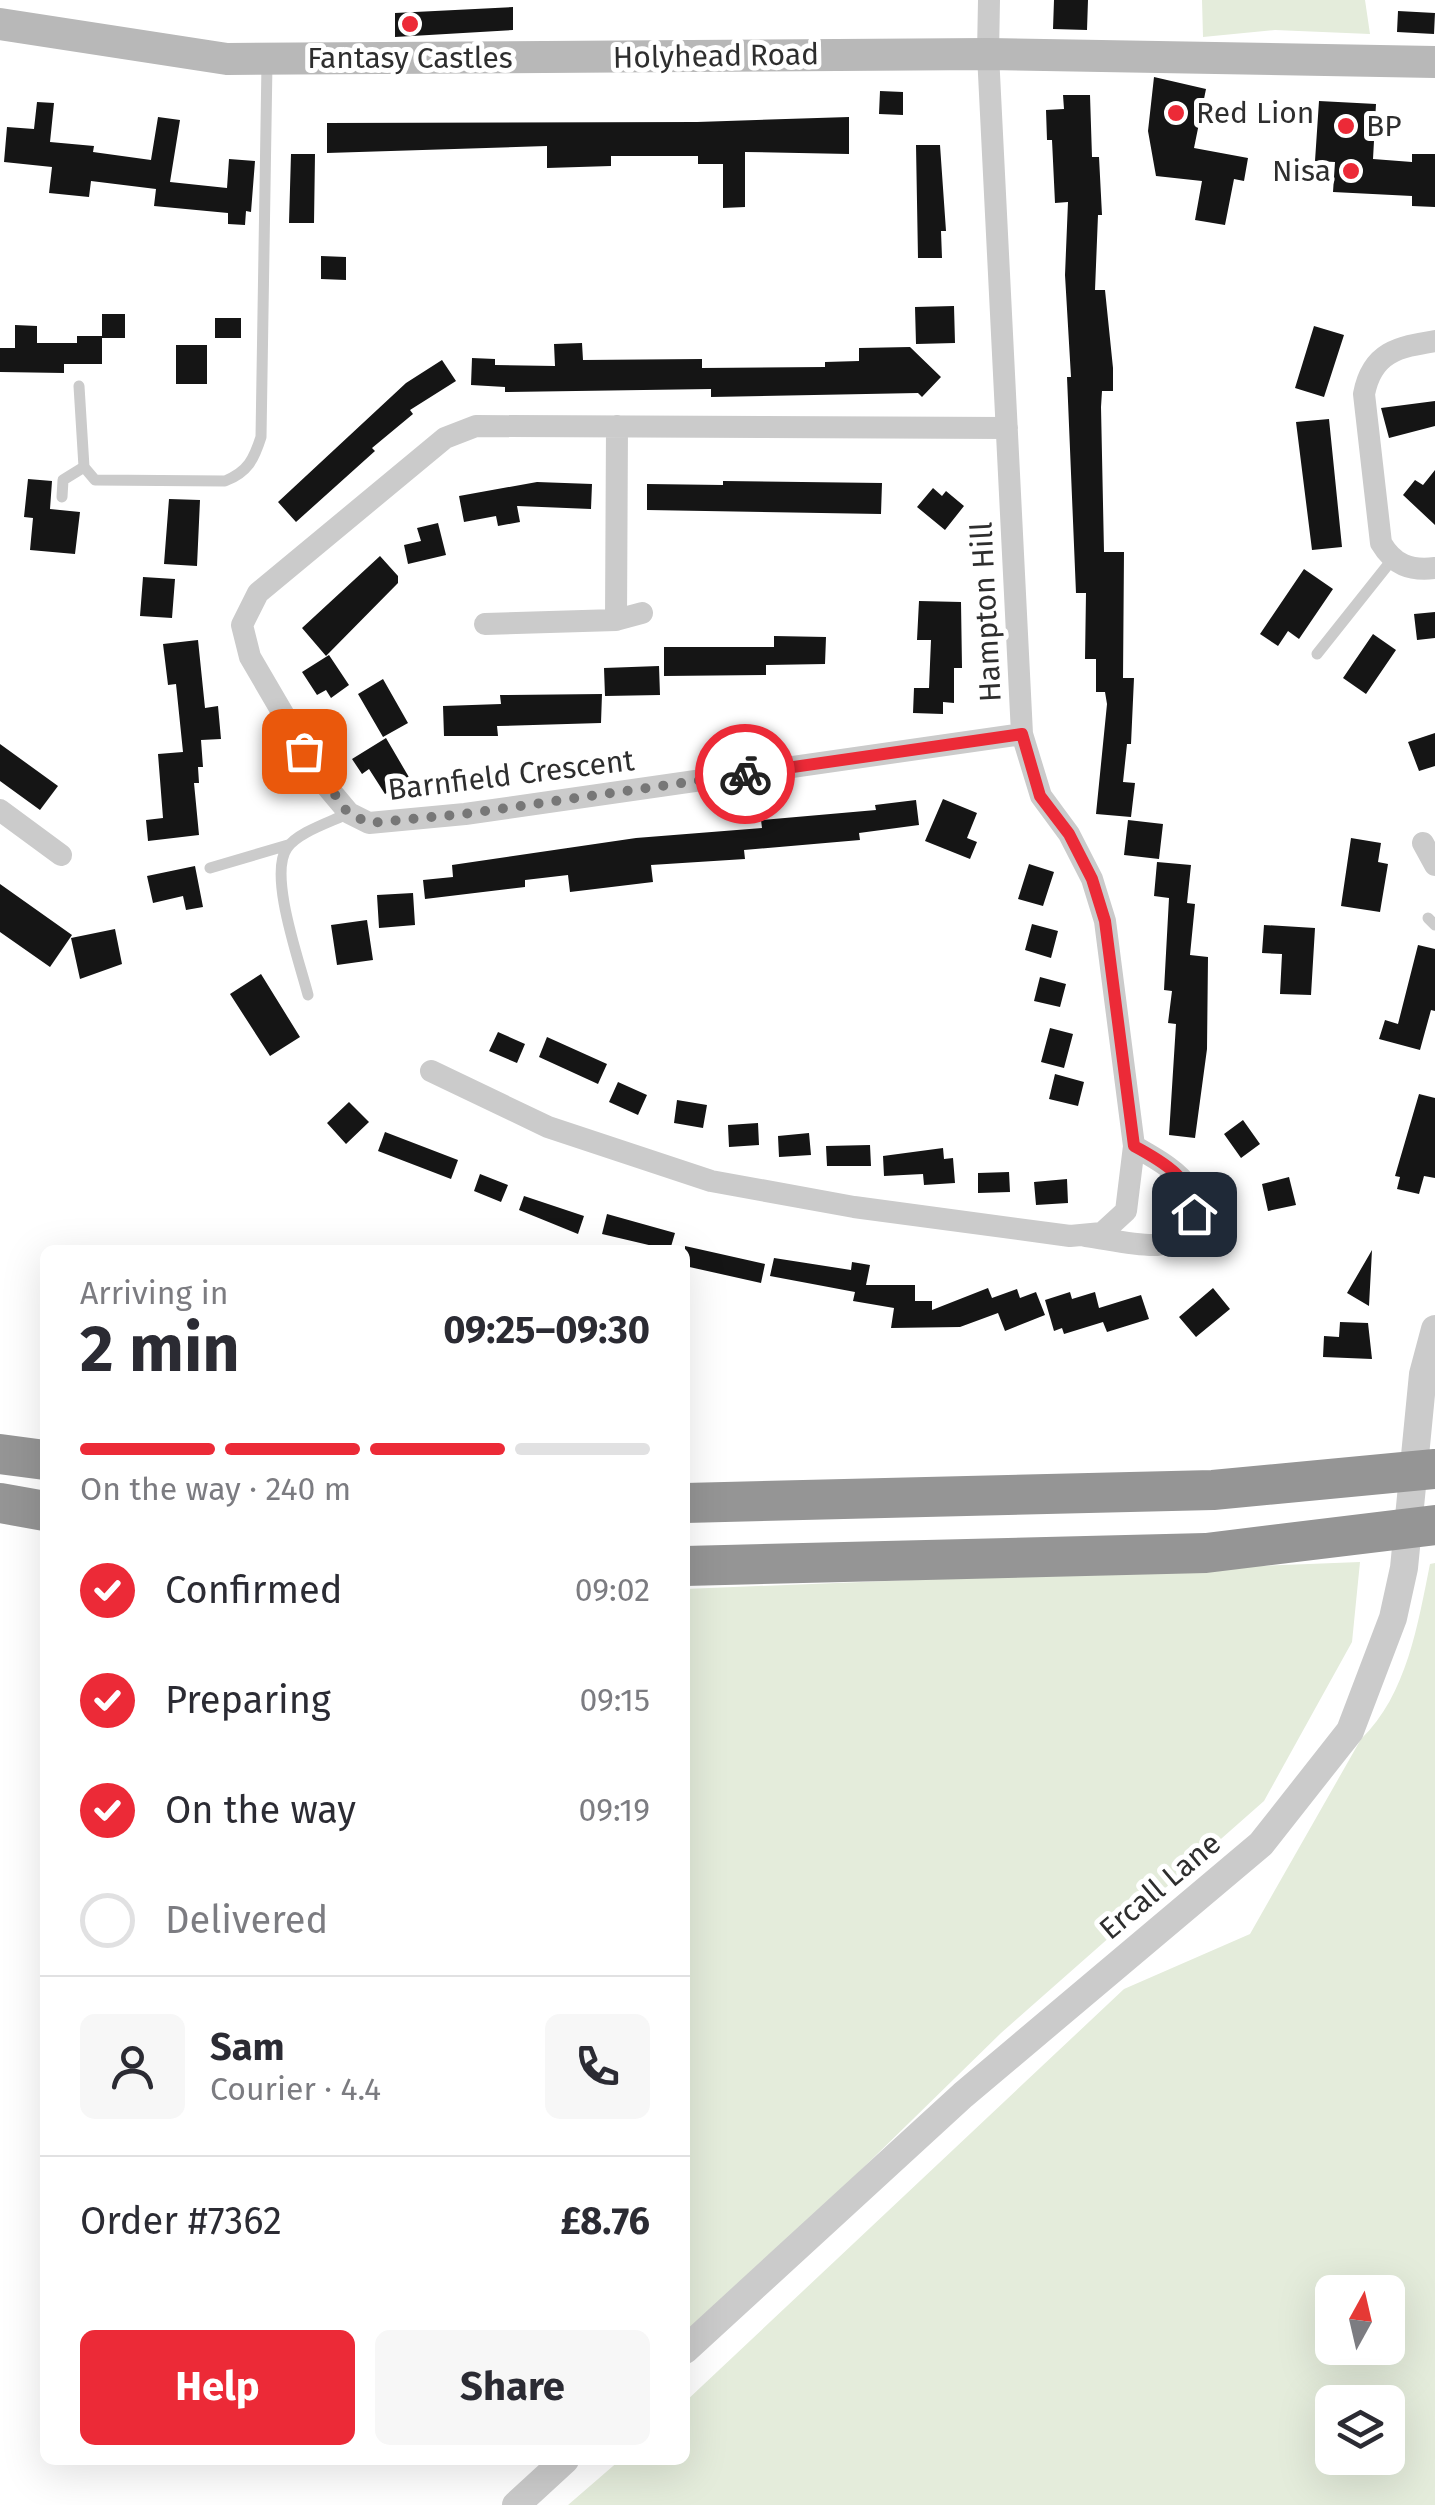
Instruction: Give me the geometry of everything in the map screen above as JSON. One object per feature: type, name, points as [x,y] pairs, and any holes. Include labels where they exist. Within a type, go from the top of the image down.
[{"type":"highway","points":[[0,1454],[40,1459]]},
{"type":"highway","points":[[690,1503],[1213,1490],[1435,1470]]},
{"type":"highway","points":[[0,1503],[40,1511]]},
{"type":"highway","points":[[690,1566],[1206,1553],[1435,1525]]},
{"type":"main road","name":"Holyhead Road","points":[[0,24],[227,59],[988,54],[1435,62]]},
{"type":"street","name":"Hampton Hill","points":[[989,0],[988,54],[1022,734],[1040,796],[1069,834],[1092,879],[1105,921],[1134,1146],[1126,1211],[1102,1233],[1086,1236]]},
{"type":"street","points":[[1435,341],[1387,352],[1368,375],[1364,394],[1382,543],[1391,561],[1435,568]]},
{"type":"street","name":"Barnfield Crescent","points":[[1007,428],[476,426],[444,438],[258,592],[242,626],[250,657],[323,782],[348,813],[369,823],[389,824],[1022,734]]},
{"type":"street","points":[[616,620],[618,426]]},
{"type":"street","points":[[485,624],[616,620],[642,614]]},
{"type":"street","points":[[0,810],[61,855]]},
{"type":"street","points":[[1423,843],[1435,864]]},
{"type":"street","points":[[431,1072],[548,1127],[712,1182],[854,1207],[1155,1245],[1179,1238],[1190,1228],[1194,1200],[1189,1187],[1159,1160],[1134,1146]]},
{"type":"street","name":"Ercall Lane","points":[[690,2345],[963,2095],[1261,1844],[1350,1731],[1393,1618],[1414,1491],[1420,1393],[1435,1329]]},
{"type":"street","points":[[516,2505],[560,2465]]},
{"type":"lane","points":[[80,386],[84,467],[95,480],[225,481],[240,475],[254,460],[261,437],[267,59]]},
{"type":"lane","points":[[62,497],[62,480],[84,467]]},
{"type":"lane","points":[[1317,654],[1391,561]]},
{"type":"lane","points":[[210,868],[288,845],[348,813]]},
{"type":"lane","points":[[288,845],[280,872],[282,889],[308,995]]},
{"type":"green space","points":[[1202,0],[1365,0],[1370,34],[1275,30],[1203,37]]},
{"type":"green space","points":[[1360,1562],[1352,1642],[1264,1801],[1001,2033],[690,2337],[690,1589]]},
{"type":"green space","points":[[1435,1563],[1435,2505],[568,2505],[614,2465],[690,2465],[690,2397],[1124,1989],[1250,1934],[1361,1739],[1390,1701],[1408,1657],[1430,1564]]},
{"type":"building","points":[[1054,0],[1088,0],[1087,30],[1053,29]]},
{"type":"building","points":[[513,7],[513,30],[395,37],[395,13]]},
{"type":"building","points":[[1398,11],[1435,13],[1434,34],[1397,32]]},
{"type":"building","points":[[1154,77],[1206,89],[1194,148],[1248,158],[1244,181],[1234,179],[1225,225],[1195,220],[1202,181],[1156,176],[1148,131]]},
{"type":"building","points":[[880,91],[903,92],[903,115],[879,114]]},
{"type":"building","points":[[1063,95],[1090,95],[1092,157],[1099,157],[1102,215],[1098,215],[1095,290],[1105,290],[1113,368],[1113,391],[1102,391],[1101,407],[1104,552],[1124,552],[1123,678],[1134,678],[1131,744],[1127,744],[1123,782],[1135,783],[1131,817],[1096,814],[1107,704],[1105,692],[1096,692],[1096,659],[1085,659],[1086,593],[1076,593],[1067,377],[1071,377],[1065,275],[1068,202],[1055,203],[1052,140],[1047,140],[1046,110],[1064,109]]},
{"type":"building","points":[[1319,101],[1376,104],[1373,159],[1412,162],[1412,154],[1435,154],[1435,207],[1412,206],[1412,196],[1333,192],[1335,162],[1315,161]]},
{"type":"building","points":[[37,102],[54,103],[50,142],[94,146],[93,152],[151,160],[158,117],[180,120],[170,182],[227,188],[229,159],[255,161],[251,212],[246,211],[245,225],[228,224],[228,213],[154,206],[156,189],[91,181],[89,197],[49,193],[52,167],[4,162],[7,127],[34,129]]},
{"type":"building","points":[[849,117],[849,154],[745,152],[745,207],[723,208],[723,164],[698,164],[698,156],[611,156],[611,166],[547,168],[547,146],[327,153],[327,123],[697,122]]},
{"type":"building","points":[[916,145],[940,145],[946,231],[941,231],[942,258],[918,258]]},
{"type":"building","points":[[291,154],[315,154],[314,223],[289,223]]},
{"type":"building","points":[[321,256],[346,257],[346,280],[321,279]]},
{"type":"building","points":[[954,306],[955,343],[916,344],[915,307]]},
{"type":"building","points":[[102,314],[125,314],[125,338],[102,338]]},
{"type":"building","points":[[215,318],[241,318],[241,338],[215,338]]},
{"type":"building","points":[[15,325],[37,326],[37,343],[77,343],[77,336],[102,336],[102,364],[64,364],[64,373],[0,372],[0,348],[15,348]]},
{"type":"building","points":[[1314,326],[1344,335],[1324,397],[1295,388]]},
{"type":"building","points":[[582,343],[583,360],[702,359],[702,368],[825,367],[825,362],[859,361],[859,348],[910,347],[941,377],[922,397],[918,393],[711,397],[711,389],[505,392],[505,387],[471,385],[472,358],[495,359],[495,365],[555,366],[554,344]]},
{"type":"building","points":[[176,345],[207,345],[207,384],[176,384]]},
{"type":"building","points":[[442,360],[456,381],[410,410],[413,414],[296,522],[278,502],[406,383]]},
{"type":"building","points":[[1435,401],[1435,426],[1389,438],[1381,408]]},
{"type":"building","points":[[1329,419],[1342,547],[1312,550],[1296,422]]},
{"type":"building","points":[[1435,470],[1435,525],[1403,495],[1415,480],[1423,485]]},
{"type":"building","points":[[28,479],[52,481],[50,509],[80,512],[75,554],[30,550],[33,518],[24,517]]},
{"type":"building","points":[[723,481],[882,483],[881,514],[647,510],[647,484],[723,485]]},
{"type":"building","points":[[537,482],[592,484],[591,509],[517,506],[520,522],[498,526],[496,516],[464,522],[459,496]]},
{"type":"building","points":[[933,488],[942,496],[946,491],[964,506],[945,530],[917,507]]},
{"type":"building","points":[[169,499],[200,500],[197,566],[164,564]]},
{"type":"building","points":[[438,523],[446,555],[408,564],[404,545],[421,541],[417,528]]},
{"type":"building","points":[[380,556],[398,576],[398,583],[326,656],[302,628]]},
{"type":"building","points":[[1304,569],[1333,589],[1299,639],[1288,631],[1278,646],[1260,634]]},
{"type":"building","points":[[143,577],[175,579],[172,618],[140,616]]},
{"type":"building","points":[[919,601],[961,602],[962,668],[954,668],[954,703],[943,702],[943,714],[913,713],[914,688],[929,688],[931,640],[917,640]]},
{"type":"building","points":[[1435,612],[1435,638],[1417,640],[1414,614]]},
{"type":"building","points":[[1373,634],[1396,650],[1366,694],[1343,678]]},
{"type":"building","points":[[774,636],[826,637],[825,664],[766,665],[766,675],[664,676],[664,647],[774,647]]},
{"type":"building","points":[[198,640],[205,708],[218,706],[221,739],[201,740],[203,767],[198,767],[199,783],[194,783],[199,835],[148,841],[146,820],[163,818],[158,754],[183,752],[176,684],[168,685],[163,644]]},
{"type":"building","points":[[329,655],[349,685],[331,698],[326,690],[317,695],[302,672]]},
{"type":"building","points":[[659,666],[660,695],[605,696],[604,668]]},
{"type":"building","points":[[383,679],[408,723],[383,737],[358,694]]},
{"type":"building","points":[[602,694],[601,723],[497,726],[498,736],[444,736],[443,706],[501,704],[500,695]]},
{"type":"building","points":[[1435,733],[1435,766],[1419,771],[1408,742]]},
{"type":"building","points":[[386,738],[410,779],[385,794],[369,769],[362,774],[352,759]]},
{"type":"building","points":[[0,744],[58,786],[40,810],[0,781]]},
{"type":"building","points":[[943,799],[977,813],[967,838],[977,842],[970,859],[925,841]]},
{"type":"building","points":[[916,800],[919,825],[859,833],[860,840],[744,850],[745,859],[651,865],[653,882],[570,892],[568,875],[525,880],[525,887],[425,899],[423,880],[453,877],[452,865],[636,838],[762,828],[761,820],[876,810],[875,805]]},
{"type":"building","points":[[1128,820],[1163,824],[1159,859],[1124,855]]},
{"type":"building","points":[[1351,838],[1381,843],[1378,862],[1388,864],[1380,912],[1341,906]]},
{"type":"building","points":[[1157,862],[1191,865],[1187,903],[1195,904],[1190,955],[1208,957],[1207,1049],[1195,1138],[1169,1135],[1176,1024],[1168,1023],[1172,991],[1164,990],[1169,898],[1154,896]]},
{"type":"building","points":[[1029,864],[1054,872],[1043,906],[1018,899]]},
{"type":"building","points":[[195,866],[203,907],[186,910],[183,896],[153,903],[147,876]]},
{"type":"building","points":[[0,884],[72,935],[50,967],[0,932]]},
{"type":"building","points":[[413,893],[415,925],[379,928],[377,895]]},
{"type":"building","points":[[367,920],[373,960],[337,965],[331,925]]},
{"type":"building","points":[[1032,924],[1058,931],[1051,958],[1025,950]]},
{"type":"building","points":[[1264,925],[1315,928],[1311,995],[1280,994],[1282,954],[1262,953]]},
{"type":"building","points":[[115,929],[122,964],[80,979],[71,938]]},
{"type":"building","points":[[1418,945],[1435,949],[1435,1011],[1431,1010],[1420,1050],[1379,1039],[1385,1020],[1398,1024]]},
{"type":"building","points":[[261,974],[300,1037],[270,1056],[230,994]]},
{"type":"building","points":[[1040,977],[1066,984],[1060,1007],[1034,1001]]},
{"type":"building","points":[[1050,1028],[1073,1034],[1064,1068],[1041,1062]]},
{"type":"building","points":[[498,1032],[525,1044],[517,1063],[489,1051]]},
{"type":"building","points":[[547,1037],[607,1064],[598,1084],[539,1057]]},
{"type":"building","points":[[1055,1074],[1084,1082],[1078,1106],[1049,1099]]},
{"type":"building","points":[[618,1082],[647,1095],[638,1115],[609,1102]]},
{"type":"building","points":[[1419,1094],[1435,1098],[1435,1178],[1424,1176],[1419,1194],[1397,1189],[1400,1177],[1395,1176]]},
{"type":"building","points":[[677,1100],[707,1105],[703,1128],[674,1123]]},
{"type":"building","points":[[349,1102],[369,1122],[346,1144],[327,1123]]},
{"type":"building","points":[[1243,1120],[1260,1144],[1241,1158],[1224,1134]]},
{"type":"building","points":[[758,1123],[759,1145],[729,1147],[728,1125]]},
{"type":"building","points":[[385,1132],[458,1160],[451,1179],[378,1151]]},
{"type":"building","points":[[809,1133],[811,1155],[779,1157],[778,1136]]},
{"type":"building","points":[[870,1145],[871,1166],[827,1166],[826,1146]]},
{"type":"building","points":[[943,1148],[944,1159],[953,1158],[955,1183],[924,1185],[923,1174],[884,1176],[883,1156]]},
{"type":"building","points":[[1009,1172],[1010,1192],[978,1193],[978,1173]]},
{"type":"building","points":[[480,1174],[508,1185],[501,1202],[474,1191]]},
{"type":"building","points":[[1289,1177],[1296,1205],[1268,1211],[1262,1184]]},
{"type":"building","points":[[1067,1179],[1068,1203],[1036,1205],[1034,1182]]},
{"type":"building","points":[[524,1196],[584,1216],[578,1234],[519,1210]]},
{"type":"building","points":[[607,1214],[675,1233],[671,1245],[649,1245],[602,1234]]},
{"type":"building","points":[[690,1247],[765,1264],[761,1283],[690,1267]]},
{"type":"building","points":[[1372,1250],[1369,1306],[1347,1293]]},
{"type":"building","points":[[774,1258],[851,1270],[852,1262],[870,1265],[866,1285],[915,1285],[915,1301],[932,1301],[932,1310],[988,1288],[992,1298],[1017,1289],[1020,1298],[1036,1292],[1045,1315],[1005,1331],[998,1313],[960,1327],[891,1328],[894,1308],[853,1301],[855,1292],[770,1276]]},
{"type":"building","points":[[1213,1288],[1230,1309],[1196,1337],[1179,1317]]},
{"type":"building","points":[[1070,1292],[1072,1299],[1095,1292],[1099,1308],[1141,1295],[1149,1319],[1107,1332],[1103,1322],[1064,1334],[1062,1328],[1054,1331],[1045,1300]]},
{"type":"building","points":[[1340,1322],[1368,1323],[1372,1359],[1323,1357],[1324,1336],[1339,1337]]},
{"type":"way so far","points":[[304,751],[348,813],[369,823],[389,824],[745,774]]},
{"type":"place","name":"Fantasy Castles","points":[[410,24]]},
{"type":"place","name":"Red Lion","points":[[1176,113]]},
{"type":"place","name":"BP","points":[[1346,126]]},
{"type":"place","name":"Nisa","points":[[1351,171]]},
{"type":"route","points":[[745,774],[1022,734],[1029,769],[1040,796],[1069,834],[1092,879],[1105,921],[1134,1146],[1159,1160],[1189,1187],[1194,1214]]}]
